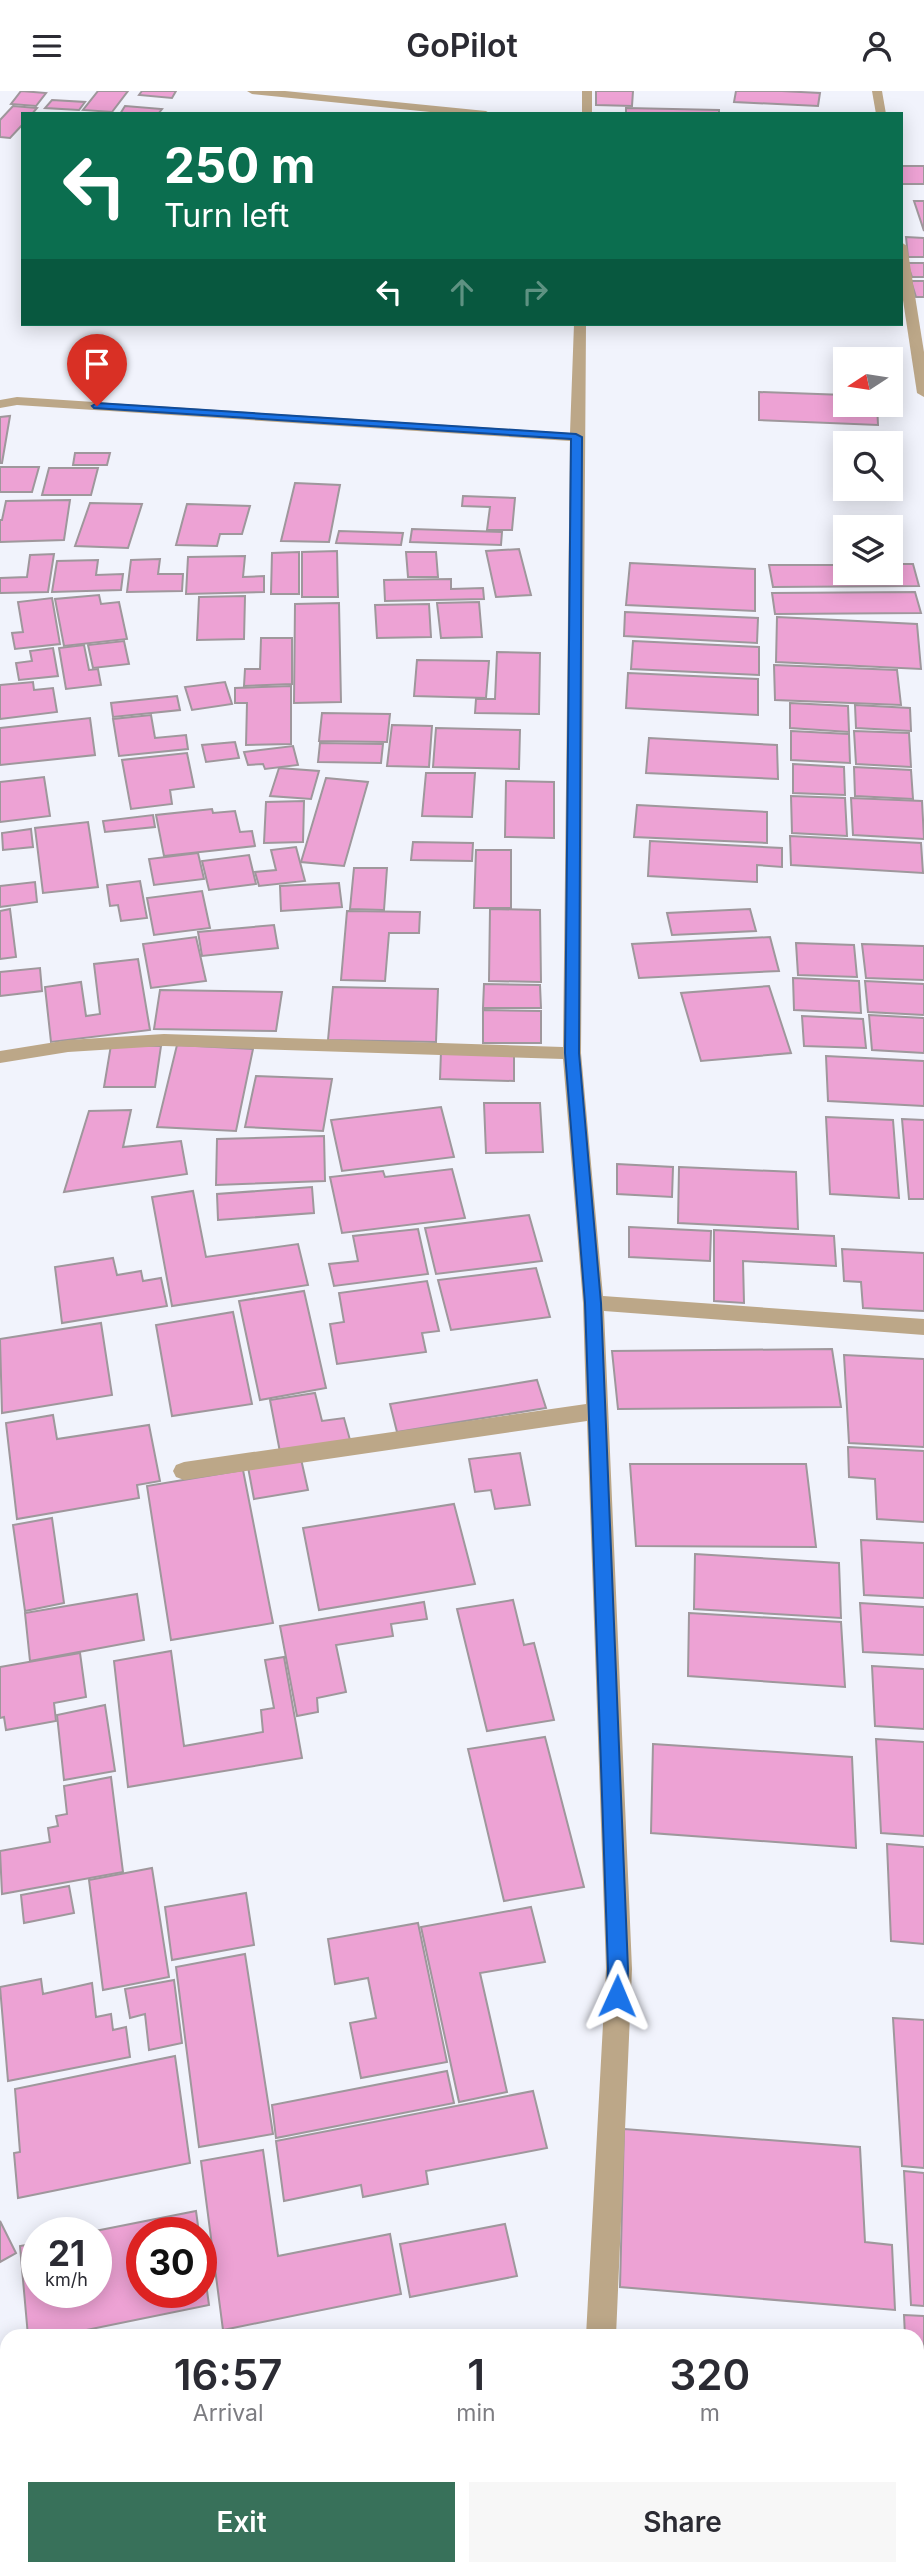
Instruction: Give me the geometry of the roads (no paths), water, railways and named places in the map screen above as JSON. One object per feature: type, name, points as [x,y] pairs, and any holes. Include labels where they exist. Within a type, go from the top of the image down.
[{"type":"street","points":[[252,91],[302,93],[468,112]]},
{"type":"street","points":[[587,91],[587,112]]},
{"type":"street","points":[[877,91],[881,112]]},
{"type":"street","points":[[903,259],[924,393]]},
{"type":"street","points":[[580,326],[576,437],[572,1053],[593,1303],[618,1969],[601,2329]]},
{"type":"street","points":[[0,404],[18,401],[576,437]]},
{"type":"street","points":[[0,1057],[68,1046],[164,1039],[572,1053]]},
{"type":"street","points":[[593,1303],[924,1327]]},
{"type":"street","points":[[184,1471],[596,1411]]}]
